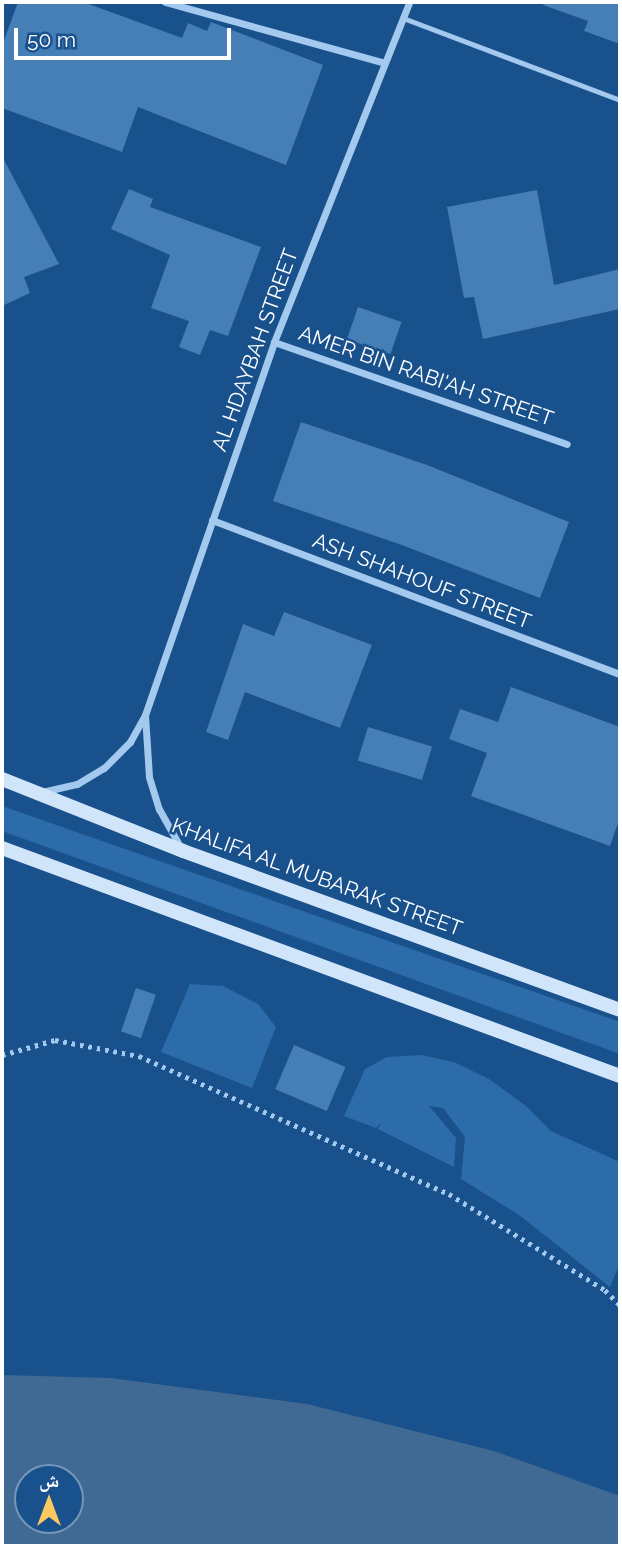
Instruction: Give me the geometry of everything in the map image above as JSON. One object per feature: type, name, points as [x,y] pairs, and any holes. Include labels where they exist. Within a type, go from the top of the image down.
[{"type":"street","points":[[165,2],[385,63]]},
{"type":"street","name":"AL HDAYBAH STREET","points":[[37,792],[77,784],[104,768],[130,741],[145,715],[274,342],[409,2]]},
{"type":"street","name":"AMER BIN RABI'AH STREET","points":[[274,342],[567,444]]},
{"type":"street","name":"ASH SHAHOUF STREET","points":[[212,520],[620,674]]},
{"type":"street","name":"AL HDAYBAH STREET","points":[[145,715],[149,776],[159,809],[183,851]]},
{"type":"street","name":"KHALIFA AL MUBARAK STREET","points":[[2,779],[183,851],[620,1010]]},
{"type":"street","points":[[2,848],[620,1076]]},
{"type":"lane","points":[[402,18],[620,100]]},
{"type":"path","points":[[2,1055],[55,1040],[139,1056],[449,1194],[605,1290],[620,1305]]},
{"type":"shaded area","points":[[2,806],[620,1022],[620,1054],[2,831]]},
{"type":"shaded area","points":[[190,984],[223,986],[258,1004],[276,1027],[252,1088],[161,1052]]},
{"type":"shaded area","points":[[421,1055],[454,1062],[489,1079],[526,1106],[551,1131],[620,1162],[620,1263],[610,1287],[519,1215],[461,1179],[465,1137],[443,1108],[429,1106],[456,1138],[454,1167],[378,1129],[381,1123],[376,1128],[344,1116],[365,1069],[387,1057]]},
{"type":"shaded area","points":[[2,1375],[111,1378],[307,1404],[494,1451],[620,1496],[620,1546],[2,1546]]},
{"type":"building","points":[[18,2],[83,2],[182,38],[188,23],[207,31],[211,22],[323,65],[286,165],[138,107],[122,152],[2,108],[2,46]]},
{"type":"building","points":[[544,2],[620,2],[620,44],[584,31],[588,21],[543,5]]},
{"type":"building","points":[[2,156],[59,264],[24,277],[30,293],[2,306]]},
{"type":"building","points":[[129,189],[153,199],[150,207],[261,247],[228,336],[210,330],[200,355],[179,347],[189,321],[151,308],[170,255],[111,229]]},
{"type":"building","points":[[537,190],[554,285],[620,269],[620,309],[483,339],[474,297],[464,298],[447,207]]},
{"type":"building","points":[[358,307],[401,322],[390,354],[347,339]]},
{"type":"building","points":[[301,422],[427,465],[569,522],[540,598],[399,544],[273,501]]},
{"type":"building","points":[[284,612],[372,645],[340,728],[245,692],[228,740],[206,732],[243,624],[274,636]]},
{"type":"building","points":[[511,687],[620,727],[620,817],[610,846],[471,796],[487,753],[449,739],[460,709],[498,722]]},
{"type":"building","points":[[368,727],[432,747],[422,780],[358,760]]},
{"type":"building","points":[[136,988],[156,995],[141,1038],[121,1031]]},
{"type":"building","points":[[294,1045],[346,1067],[327,1111],[275,1089]]}]
